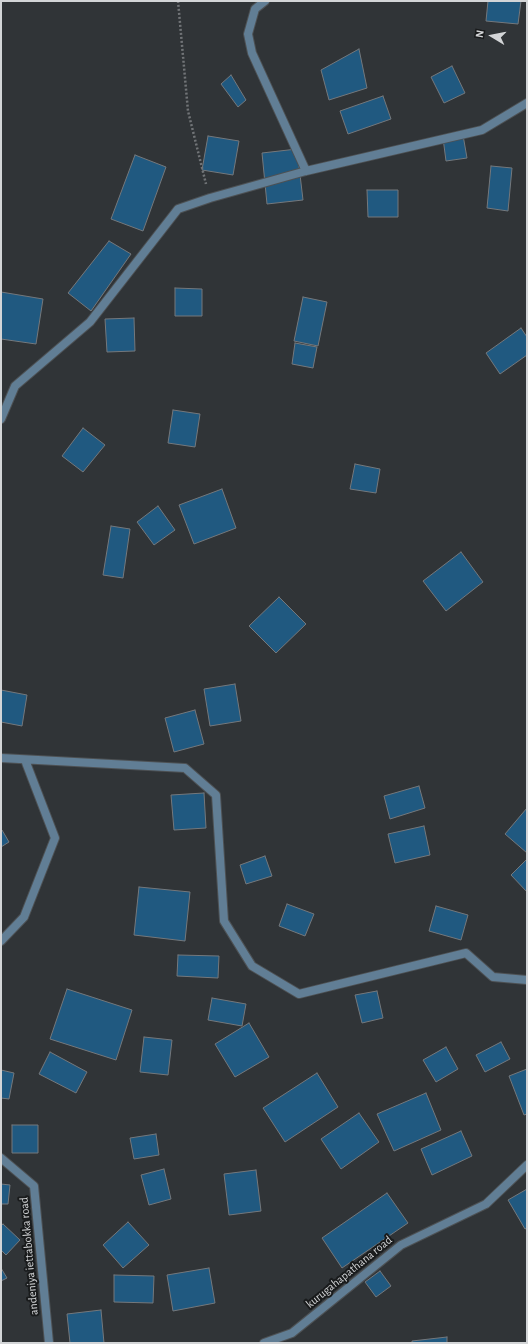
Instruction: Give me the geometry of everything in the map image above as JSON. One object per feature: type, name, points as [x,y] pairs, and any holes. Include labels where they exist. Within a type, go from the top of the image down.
[{"type":"street","points":[[265,1],[255,9],[248,34],[252,53],[306,171]]},
{"type":"street","points":[[1,419],[15,386],[90,322],[178,209],[210,198],[306,171],[482,130],[527,103]]},
{"type":"street","points":[[1,758],[185,768],[216,795],[224,921],[252,966],[299,994],[466,953],[493,977],[527,980]]},
{"type":"street","points":[[1,941],[24,917],[55,838],[26,760]]},
{"type":"street","name":"andeniya iettabokka road","points":[[1,1158],[34,1186],[49,1343]]},
{"type":"street","name":"kurugahapathana road","points":[[264,1343],[292,1333],[401,1245],[486,1204],[527,1165]]},
{"type":"path","points":[[178,1],[188,111],[210,198]]},
{"type":"building","points":[[488,1],[521,1],[518,24],[486,21]]},
{"type":"building","points":[[359,49],[367,88],[329,100],[321,70]]},
{"type":"building","points":[[452,66],[465,93],[444,103],[431,77]]},
{"type":"building","points":[[231,75],[246,100],[238,107],[221,84]]},
{"type":"building","points":[[383,96],[391,119],[348,134],[340,111]]},
{"type":"building","points":[[463,135],[467,158],[446,161],[443,138]]},
{"type":"building","points":[[208,136],[239,141],[233,175],[202,170]]},
{"type":"building","points":[[297,149],[303,200],[267,204],[262,153]]},
{"type":"building","points":[[135,155],[166,167],[143,231],[111,219]]},
{"type":"building","points":[[491,166],[512,168],[508,211],[487,208]]},
{"type":"building","points":[[367,190],[398,190],[398,217],[368,217]]},
{"type":"building","points":[[109,241],[131,254],[91,311],[68,293]]},
{"type":"building","points":[[175,288],[202,289],[202,316],[175,316]]},
{"type":"building","points":[[1,292],[43,299],[36,344],[1,339]]},
{"type":"building","points":[[303,297],[327,302],[318,346],[294,341]]},
{"type":"building","points":[[134,318],[135,351],[107,352],[105,319]]},
{"type":"building","points":[[521,328],[527,337],[527,355],[500,374],[486,353]]},
{"type":"building","points":[[295,343],[317,347],[313,368],[292,364]]},
{"type":"building","points":[[173,410],[200,414],[195,447],[168,443]]},
{"type":"building","points":[[83,428],[105,445],[83,472],[62,456]]},
{"type":"building","points":[[355,464],[380,469],[376,493],[350,489]]},
{"type":"building","points":[[222,489],[236,528],[194,544],[179,505]]},
{"type":"building","points":[[158,506],[175,530],[154,545],[137,522]]},
{"type":"building","points":[[111,526],[130,529],[123,578],[103,575]]},
{"type":"building","points":[[461,552],[483,582],[446,611],[423,581]]},
{"type":"building","points":[[279,597],[306,624],[276,653],[249,626]]},
{"type":"building","points":[[235,684],[241,721],[210,726],[204,689]]},
{"type":"building","points":[[1,690],[27,695],[22,726],[1,722]]},
{"type":"building","points":[[195,710],[204,744],[174,752],[165,718]]},
{"type":"building","points":[[419,786],[425,808],[390,819],[384,796]]},
{"type":"building","points":[[204,793],[206,828],[174,830],[171,795]]},
{"type":"building","points":[[527,808],[527,853],[505,834]]},
{"type":"building","points":[[424,826],[430,855],[395,863],[388,834]]},
{"type":"building","points":[[1,830],[9,842],[1,847]]},
{"type":"building","points":[[265,856],[272,876],[246,884],[240,865]]},
{"type":"building","points":[[527,859],[527,892],[511,875]]},
{"type":"building","points":[[139,887],[190,892],[185,941],[134,935]]},
{"type":"building","points":[[287,904],[314,914],[305,936],[279,926]]},
{"type":"building","points":[[436,906],[468,915],[461,940],[429,931]]},
{"type":"building","points":[[178,955],[219,956],[218,978],[177,976]]},
{"type":"building","points":[[67,989],[132,1010],[116,1060],[50,1039]]},
{"type":"building","points":[[377,991],[383,1018],[362,1023],[355,995]]},
{"type":"building","points":[[212,998],[246,1004],[242,1026],[208,1020]]},
{"type":"building","points":[[249,1023],[269,1057],[235,1077],[215,1044]]},
{"type":"building","points":[[144,1037],[172,1040],[168,1075],[140,1072]]},
{"type":"building","points":[[501,1042],[510,1059],[485,1072],[476,1055]]},
{"type":"building","points":[[446,1047],[458,1069],[436,1082],[423,1060]]},
{"type":"building","points":[[50,1052],[87,1072],[76,1093],[39,1074]]},
{"type":"building","points":[[527,1069],[527,1114],[524,1115],[509,1076]]},
{"type":"building","points":[[1,1070],[14,1073],[9,1099],[1,1098]]},
{"type":"building","points":[[317,1073],[338,1107],[285,1142],[263,1108]]},
{"type":"building","points":[[426,1093],[441,1130],[394,1151],[377,1114]]},
{"type":"building","points":[[359,1113],[379,1142],[341,1169],[321,1139]]},
{"type":"building","points":[[12,1125],[38,1125],[38,1153],[12,1153]]},
{"type":"building","points":[[461,1131],[472,1156],[432,1175],[421,1149]]},
{"type":"building","points":[[156,1134],[159,1155],[134,1159],[130,1138]]},
{"type":"building","points":[[164,1169],[171,1199],[149,1205],[141,1175]]},
{"type":"building","points":[[256,1170],[261,1211],[229,1215],[224,1174]]},
{"type":"building","points":[[1,1184],[10,1185],[8,1204],[1,1204]]},
{"type":"building","points":[[527,1189],[527,1228],[525,1229],[508,1200]]},
{"type":"building","points":[[387,1193],[408,1223],[342,1268],[322,1238]]},
{"type":"building","points":[[128,1222],[149,1245],[123,1268],[103,1245]]},
{"type":"building","points":[[3,1224],[20,1240],[6,1255],[1,1250],[1,1226]]},
{"type":"building","points":[[1,1268],[7,1278],[1,1281]]},
{"type":"building","points":[[209,1268],[215,1303],[173,1311],[167,1275]]},
{"type":"building","points":[[380,1271],[391,1286],[376,1297],[365,1282]]},
{"type":"building","points":[[114,1275],[154,1276],[153,1303],[114,1302]]},
{"type":"building","points":[[101,1310],[104,1343],[70,1343],[67,1314]]},
{"type":"building","points":[[447,1337],[447,1343],[412,1343],[412,1341]]}]
